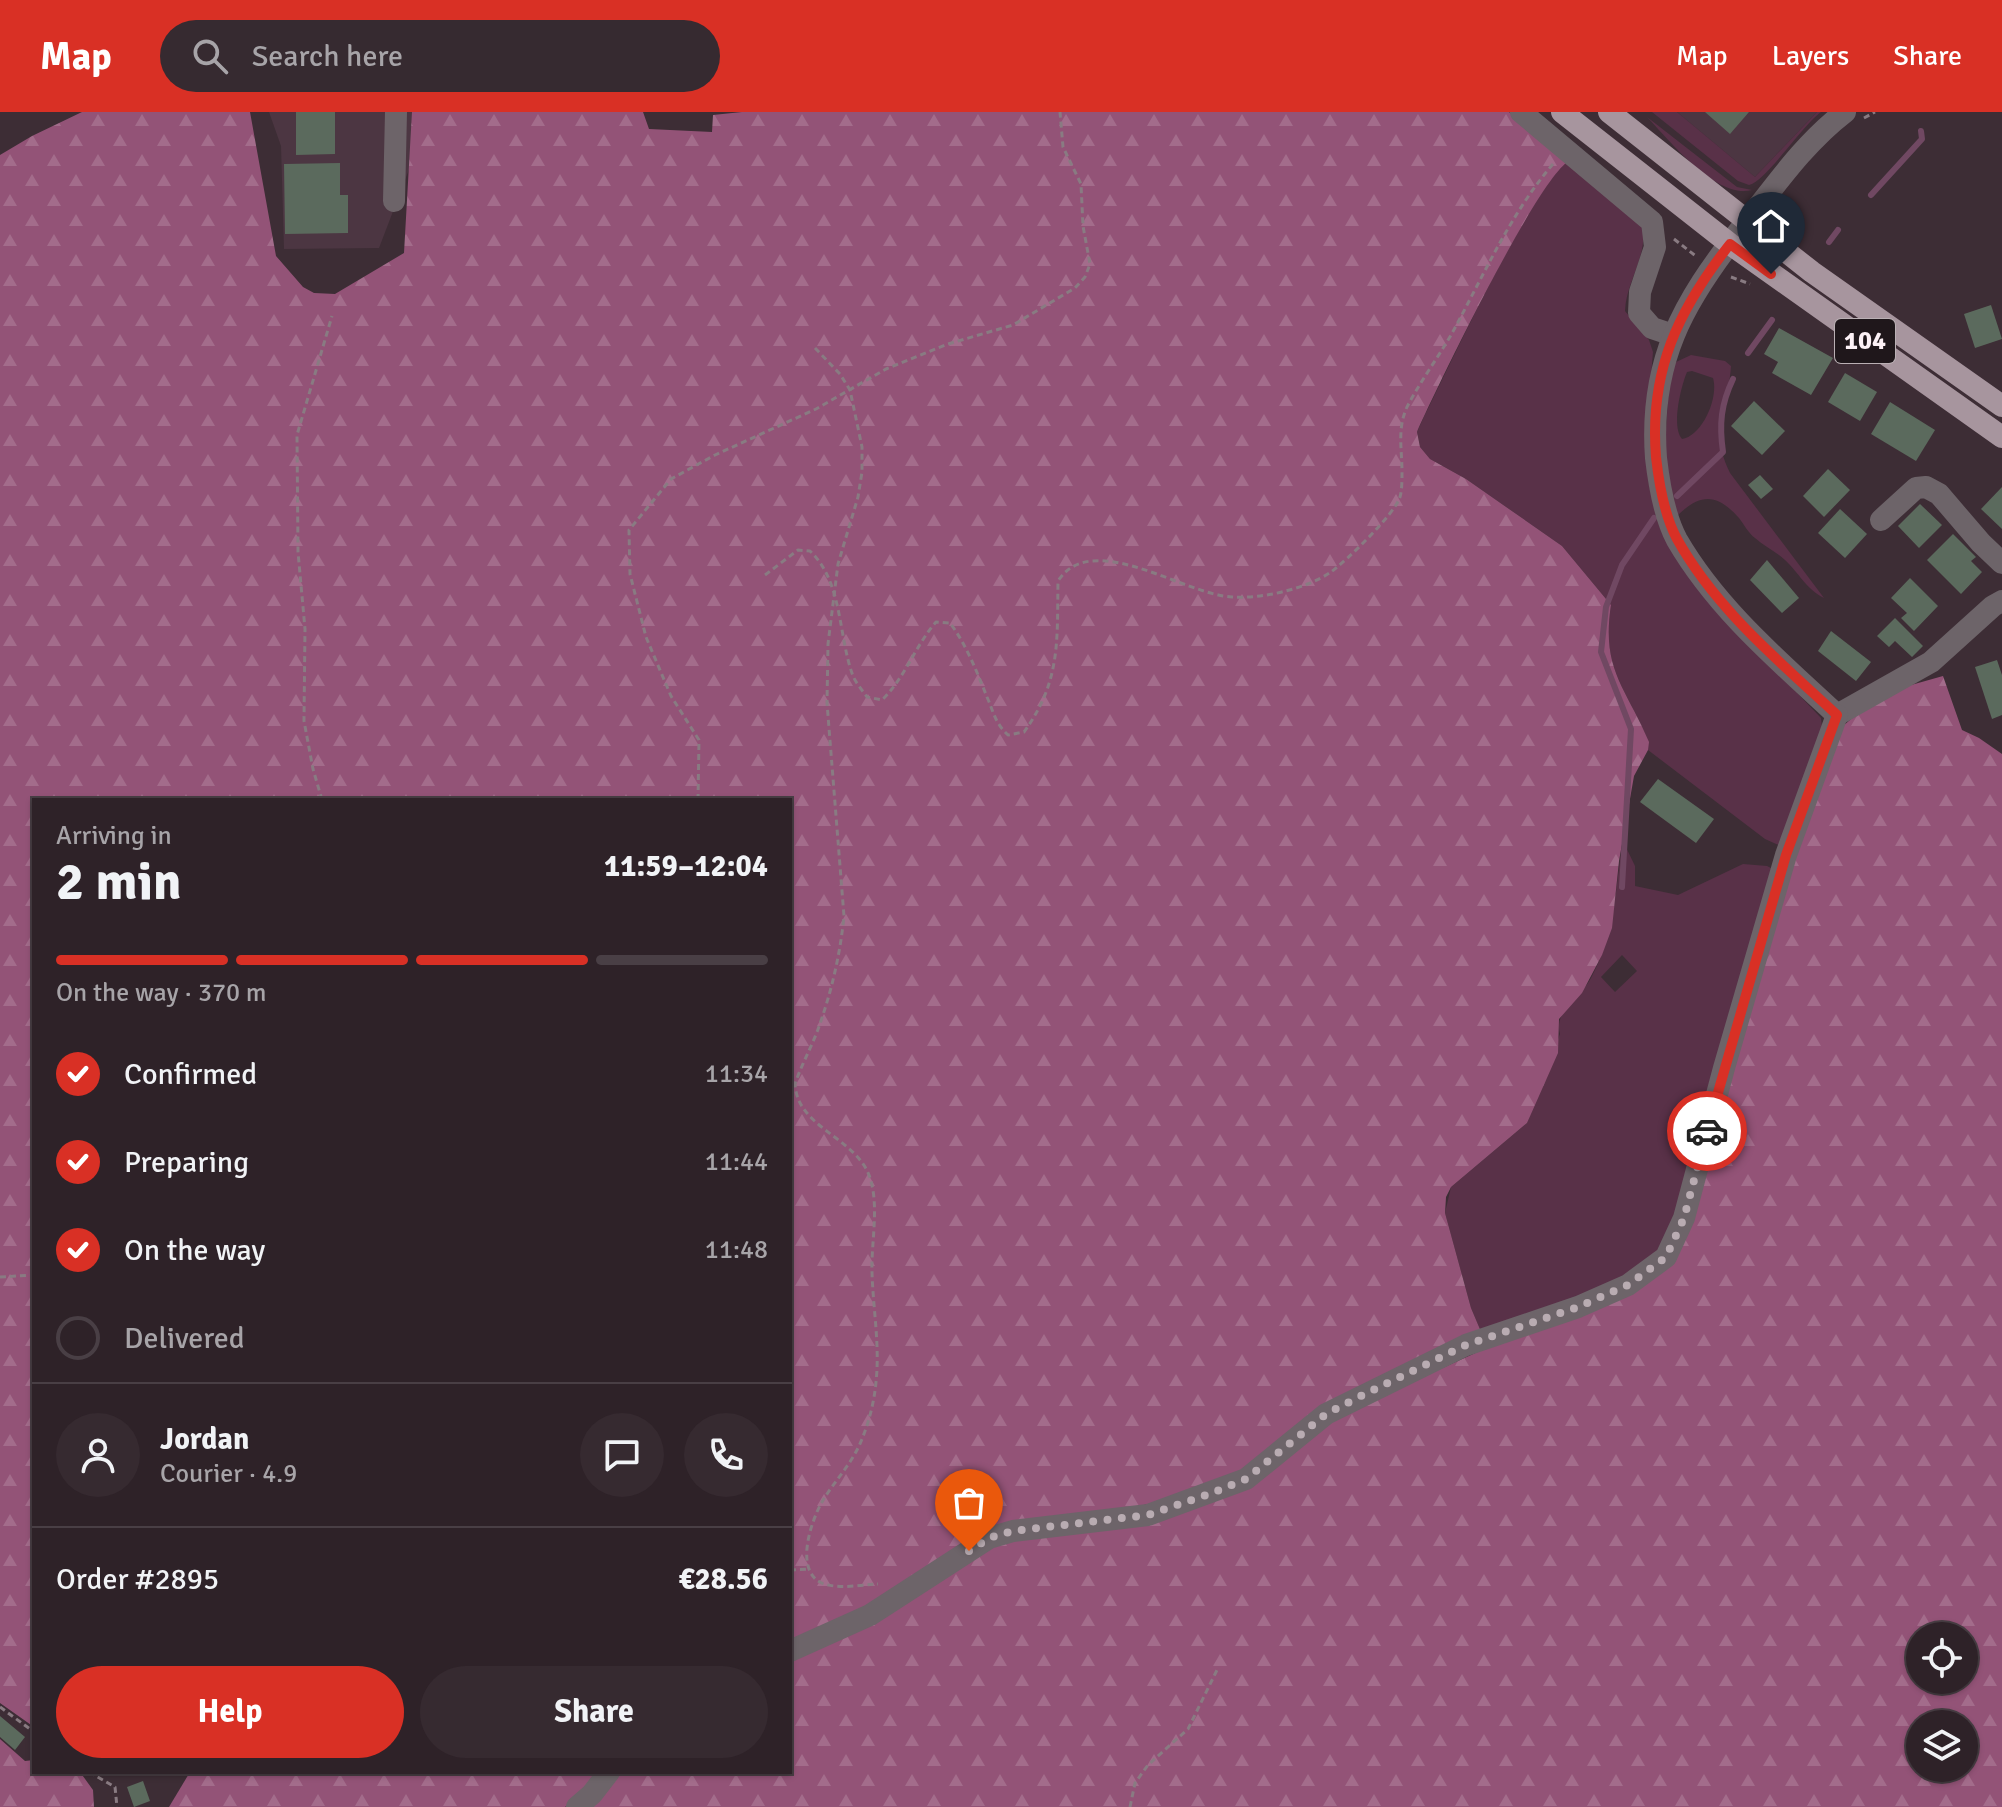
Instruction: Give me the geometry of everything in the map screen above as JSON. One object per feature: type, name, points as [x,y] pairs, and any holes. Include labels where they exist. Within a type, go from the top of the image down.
[{"type":"main road","name":"104","points":[[1562,112],[1730,244],[2002,437]]},
{"type":"main road","name":"104","points":[[1609,112],[1812,272],[2002,406]]},
{"type":"street","points":[[394,201],[396,112]]},
{"type":"street","points":[[1521,112],[1652,222],[1655,247],[1640,292],[1639,313],[1652,328],[1673,335]]},
{"type":"street","points":[[1837,715],[1755,639],[1703,580],[1676,537],[1658,484],[1655,436],[1658,384],[1673,335],[1693,297],[1809,143],[1845,112]]},
{"type":"street","points":[[1881,520],[1916,488],[1926,487],[1939,494],[2002,563]]},
{"type":"street","points":[[792,1650],[870,1615],[989,1538],[1013,1531],[1148,1515],[1246,1479],[1326,1414],[1466,1345],[1578,1307],[1628,1285],[1666,1257],[1684,1218],[1786,855],[1837,715],[1931,662],[2002,601]]},
{"type":"street","points":[[577,1807],[607,1774]]},
{"type":"path","points":[[698,798],[699,740],[671,696],[646,637],[630,574],[629,530],[671,479],[715,455],[777,427],[850,390],[863,380],[918,356],[1013,325],[1075,288],[1085,277],[1090,264],[1083,226],[1081,184],[1063,147],[1060,112]]},
{"type":"path","points":[[765,575],[798,550],[810,551],[820,560],[833,590],[854,679],[867,697],[882,700],[895,687],[906,664],[936,622],[950,623],[973,665],[996,725],[1008,735],[1024,732],[1033,720],[1055,669],[1058,581],[1065,570],[1083,562],[1106,560],[1231,597],[1278,594],[1330,573],[1371,535],[1399,499],[1402,473],[1399,439],[1406,409],[1450,337],[1529,191],[1566,149]]},
{"type":"path","points":[[1726,274],[1760,289]]},
{"type":"path","points":[[321,798],[304,721],[306,656],[298,552],[297,435],[332,316]]},
{"type":"path","points":[[815,348],[840,374],[850,390],[862,447],[862,472],[858,497],[838,564],[828,644],[827,703],[844,916],[837,969],[795,1084],[796,1098],[803,1110],[858,1157],[869,1177],[873,1205],[872,1271],[878,1344],[870,1415],[858,1447],[815,1516],[806,1560],[813,1577],[823,1583],[847,1587],[882,1584],[913,1589]]},
{"type":"path","points":[[0,1277],[32,1275]]},
{"type":"path","points":[[792,1570],[810,1569]]},
{"type":"path","points":[[1130,1807],[1135,1783],[1148,1765],[1188,1729],[1218,1668]]},
{"type":"path","points":[[0,1707],[32,1731]]},
{"type":"path","points":[[92,1774],[115,1787],[117,1807]]},
{"type":"shaded area","points":[[269,112],[431,112],[379,248],[284,249],[281,146]]},
{"type":"shaded area","points":[[1652,112],[1677,112],[1755,177],[1817,112],[1821,112],[1765,174],[1749,185],[1738,181]]},
{"type":"shaded area","points":[[1677,112],[1817,112],[1755,177]]},
{"type":"shaded area","points":[[1647,117],[1737,187],[1752,190],[1738,191],[1709,177]]},
{"type":"shaded area","points":[[1569,161],[1643,227],[1642,249],[1625,311],[1649,340],[1653,352],[1646,434],[1649,485],[1660,528],[1709,600],[1821,718],[1822,727],[1783,847],[1765,839],[1648,750],[1648,741],[1613,662],[1609,646],[1611,605],[1562,546],[1466,479],[1430,459],[1420,447],[1417,432],[1491,281],[1535,203],[1554,175]]},
{"type":"shaded area","points":[[1691,355],[1725,361],[1731,366],[1720,431],[1720,444],[1730,473],[1824,598],[1807,585],[1785,560],[1753,536],[1731,510],[1716,500],[1693,503],[1677,516],[1664,457],[1670,371],[1676,362]],"holes":[[[1687,372],[1713,378],[1714,396],[1707,415],[1696,431],[1682,439],[1677,416]]]},
{"type":"shaded area","points":[[1623,841],[1635,866],[1635,886],[1678,895],[1743,864],[1767,866],[1779,872],[1665,1249],[1625,1279],[1482,1334],[1471,1308],[1445,1213],[1451,1187],[1527,1123],[1560,1034],[1560,1018],[1587,985],[1606,944]],"holes":[[[1622,955],[1637,971],[1615,992],[1601,977]]]},
{"type":"green space","points":[[82,112],[250,112],[276,256],[303,287],[314,293],[335,294],[404,253],[412,112],[643,112],[649,129],[712,132],[713,115],[742,112],[1509,112],[1569,161],[1554,176],[1512,243],[1417,432],[1420,447],[1430,459],[1466,479],[1562,546],[1611,605],[1609,646],[1613,662],[1649,742],[1634,776],[1619,861],[1612,928],[1602,955],[1582,993],[1559,1019],[1558,1053],[1527,1123],[1451,1187],[1446,1197],[1445,1213],[1471,1308],[1482,1334],[1250,1470],[1176,1500],[1013,1525],[897,1594],[792,1644],[792,798],[32,798],[32,1726],[0,1703],[0,155]]},
{"type":"green space","points":[[1943,676],[1962,730],[2002,754],[2002,1807],[590,1807],[618,1774],[792,1774],[792,1657],[1006,1538],[1215,1499],[1339,1415],[1669,1265],[1804,822],[1843,726],[1897,689]]},
{"type":"green space","points":[[0,1739],[25,1761],[32,1760],[32,1774],[81,1774],[93,1790],[94,1807],[0,1807]]},
{"type":"green space","points":[[189,1774],[599,1774],[585,1793],[565,1807],[169,1807]]},
{"type":"building","points":[[296,112],[335,112],[335,154],[296,155]]},
{"type":"building","points":[[1705,112],[1749,112],[1730,134]]},
{"type":"building","points":[[340,163],[340,195],[348,195],[348,233],[285,234],[284,164]]},
{"type":"building","points":[[1991,305],[2002,339],[1975,348],[1964,314]]},
{"type":"building","points":[[1779,328],[1833,358],[1811,395],[1772,373],[1778,362],[1764,354]]},
{"type":"building","points":[[1845,373],[1877,392],[1860,421],[1828,402]]},
{"type":"building","points":[[1754,401],[1785,431],[1762,455],[1731,426]]},
{"type":"building","points":[[1890,402],[1935,430],[1916,461],[1871,434]]},
{"type":"building","points":[[1828,469],[1850,490],[1824,517],[1803,496]]},
{"type":"building","points":[[1760,475],[1773,489],[1761,499],[1748,485]]},
{"type":"building","points":[[2002,487],[2002,529],[1981,509]]},
{"type":"building","points":[[1920,504],[1942,525],[1919,548],[1898,526]]},
{"type":"building","points":[[1840,509],[1867,534],[1845,558],[1818,533]]},
{"type":"building","points":[[1953,534],[1976,557],[1971,561],[1982,572],[1961,594],[1927,560]]},
{"type":"building","points":[[1767,560],[1799,598],[1782,613],[1750,580]]},
{"type":"building","points":[[1910,578],[1938,606],[1914,631],[1901,618],[1907,613],[1891,598]]},
{"type":"building","points":[[1895,618],[1923,646],[1912,657],[1895,641],[1889,647],[1877,636]]},
{"type":"building","points":[[1831,631],[1871,662],[1856,681],[1818,651]]},
{"type":"building","points":[[1997,660],[2002,675],[2002,715],[1992,719],[1975,667]]},
{"type":"building","points":[[1658,779],[1714,819],[1696,843],[1640,802]]},
{"type":"building","points":[[0,1716],[25,1737],[15,1750],[0,1737]]},
{"type":"building","points":[[143,1781],[150,1801],[134,1807],[127,1787]]},
{"type":"waterway","points":[[1871,195],[1922,139],[1921,131]]},
{"type":"waterway","points":[[1829,242],[1838,230]]},
{"type":"waterway","points":[[1748,353],[1772,320]]},
{"type":"waterway","points":[[1677,496],[1723,452],[1722,414],[1733,379]]},
{"type":"waterway","points":[[1622,887],[1631,729],[1601,652],[1606,607],[1622,565],[1654,518]]},
{"type":"way so far","points":[[969,1551],[989,1538],[1013,1531],[1148,1515],[1212,1493],[1246,1479],[1326,1414],[1361,1396],[1466,1345],[1578,1307],[1628,1285],[1666,1257],[1684,1218],[1707,1131]]},
{"type":"route","points":[[1707,1131],[1786,855],[1837,715],[1755,639],[1703,580],[1676,537],[1658,484],[1655,436],[1658,384],[1664,357],[1680,318],[1712,266],[1730,244],[1771,274]]}]
